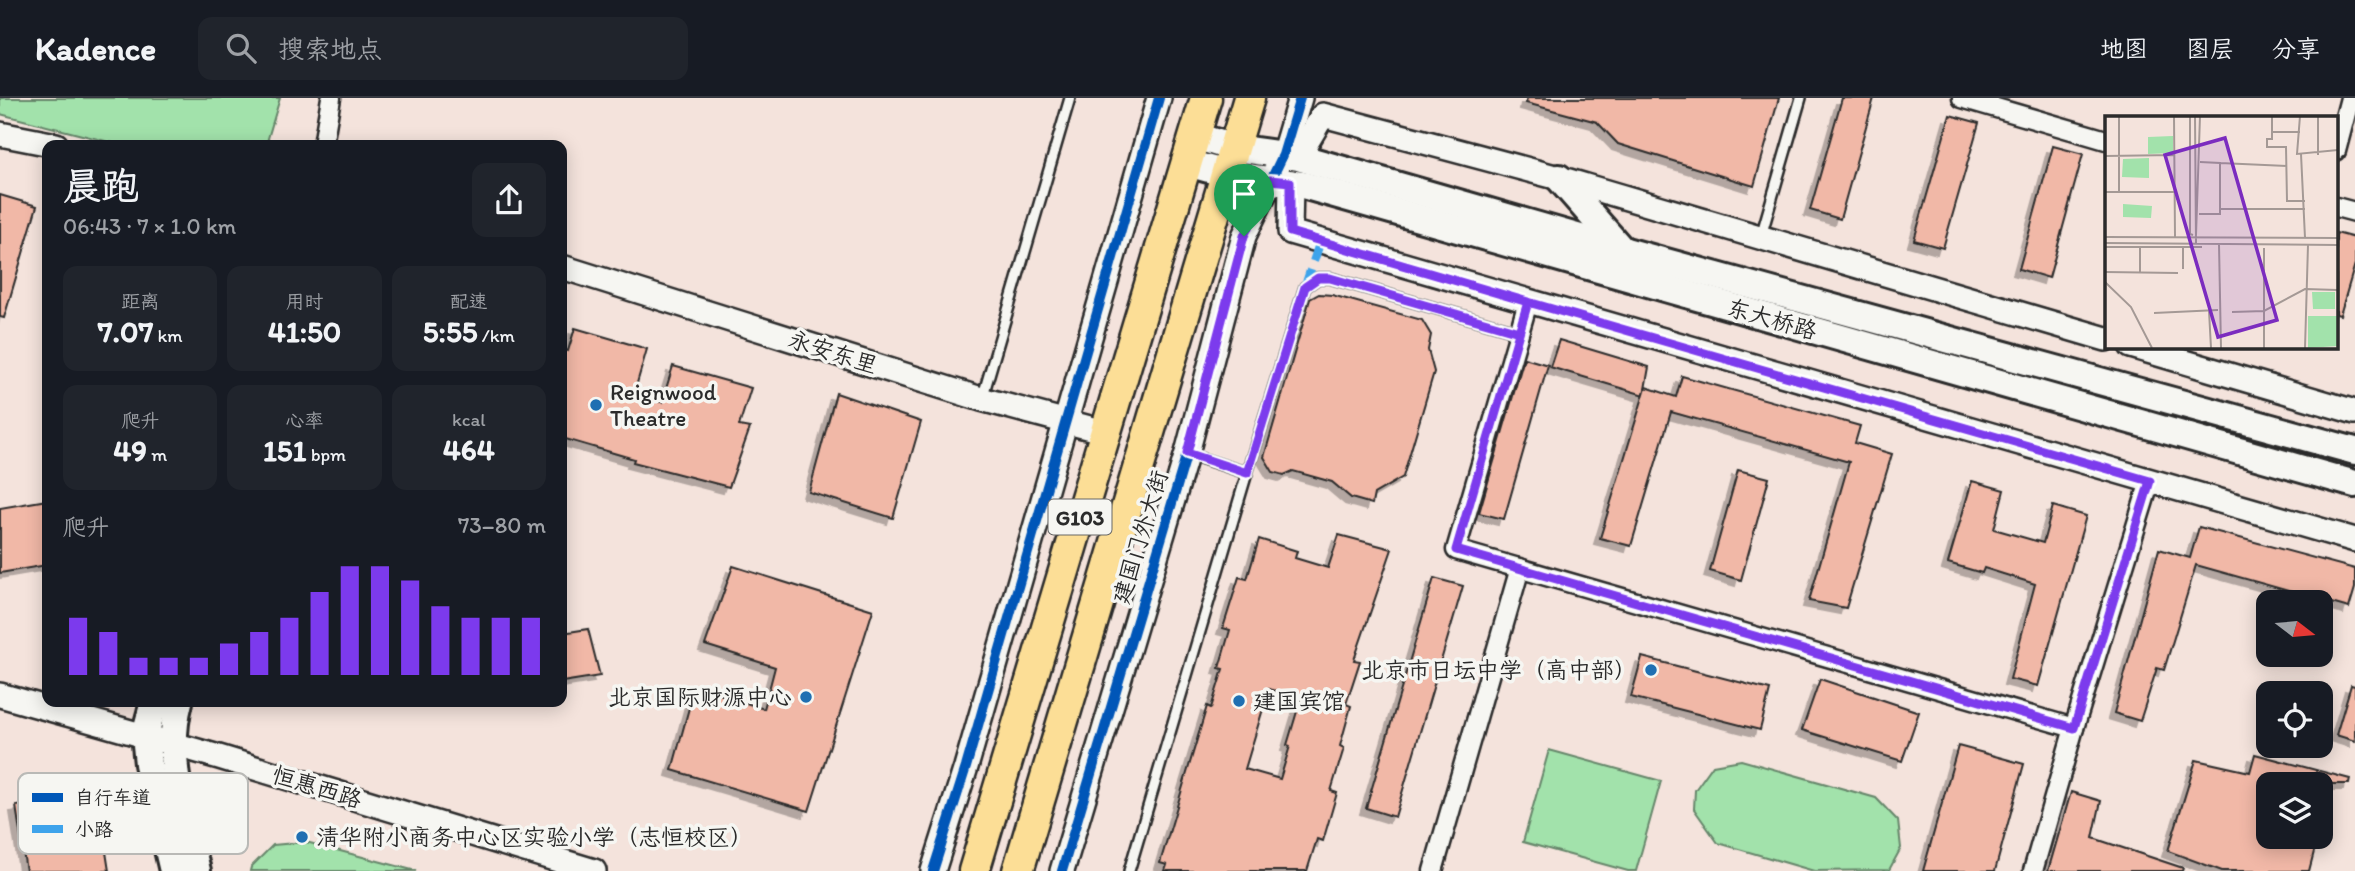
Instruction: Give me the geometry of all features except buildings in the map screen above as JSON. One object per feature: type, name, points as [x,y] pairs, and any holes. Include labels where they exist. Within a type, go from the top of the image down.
[{"type":"highway","name":"G103","points":[[974,871],[1206,98]]},
{"type":"highway","name":"建国门外大街","points":[[1018,871],[1249,98]]},
{"type":"main road","name":"东大桥路","points":[[1191,149],[1280,181],[2355,484]]},
{"type":"main road","name":"东大桥路","points":[[1230,161],[1291,156],[1622,250],[2355,451]]},
{"type":"main road","points":[[1559,178],[1622,250]]},
{"type":"main road","points":[[150,773],[145,735],[153,707]]},
{"type":"main road","points":[[176,773],[173,745],[178,707]]},
{"type":"street","points":[[324,140],[331,98]]},
{"type":"street","points":[[933,871],[966,767],[1159,98]]},
{"type":"street","name":"建国门外大街","points":[[1062,871],[1187,453],[1244,236],[1280,181],[1291,156],[1300,98]]},
{"type":"street","points":[[1962,98],[2105,140]]},
{"type":"street","points":[[2338,143],[2350,98]]},
{"type":"street","points":[[1291,156],[1323,114],[1559,178],[2105,339]]},
{"type":"street","points":[[0,134],[42,142]]},
{"type":"street","points":[[1280,181],[1290,232],[2355,540]]},
{"type":"street","points":[[2338,208],[2355,212]]},
{"type":"street","name":"永安东里","points":[[567,269],[981,399],[1105,432]]},
{"type":"street","points":[[1528,302],[1456,550],[2074,728]]},
{"type":"street","points":[[2138,348],[2355,412]]},
{"type":"street","points":[[2033,871],[2150,481]]},
{"type":"street","points":[[1433,871],[1520,568]]},
{"type":"street","name":"恒惠西路","points":[[0,695],[42,707]]},
{"type":"street","name":"恒惠西路","points":[[44,707],[145,735],[594,871]]},
{"type":"lane","points":[[981,399],[1070,98]]},
{"type":"lane","points":[[1760,237],[1801,98]]},
{"type":"lane","points":[[1129,871],[1305,287],[1318,278],[1330,278],[1519,332]]},
{"type":"lane","points":[[1187,453],[1247,473]]},
{"type":"green space","points":[[0,98],[280,98],[267,140],[101,140],[0,114]]},
{"type":"green space","points":[[1549,750],[1661,781],[1636,871],[1523,842]]},
{"type":"green space","points":[[1741,760],[1876,798],[1898,821],[1901,848],[1889,870],[1814,871],[1718,843],[1694,809],[1695,790],[1713,765]]},
{"type":"green space","points":[[306,842],[416,871],[250,871],[273,845]]},
{"type":"marked path","points":[[1305,287],[1320,242]]},
{"type":"cycle path","points":[[933,871],[966,767],[1159,98]]},
{"type":"cycle path","points":[[1062,871],[1187,453],[1244,236],[1283,155],[1300,98]]},
{"type":"cycle path","points":[[1528,302],[1456,550],[2074,728],[2150,481]]},
{"type":"place","name":"Reignwood Theatre","points":[[596,405]]},
{"type":"place","name":"北京市日坛中学（高中部）","points":[[1651,670]]},
{"type":"place","name":"北京国际财源中心","points":[[806,697]]},
{"type":"place","name":"建国宾馆","points":[[1239,701]]},
{"type":"place","name":"清华附小商务中心区实验小学（志恒校区）","points":[[302,837]]},
{"type":"route","points":[[1244,236],[1187,453],[1247,473],[1305,287],[1318,278],[1330,278],[1519,332],[1528,302],[2150,481],[2074,728],[1456,550],[1528,302],[1290,232],[1290,182],[1270,180],[1244,236]]}]
